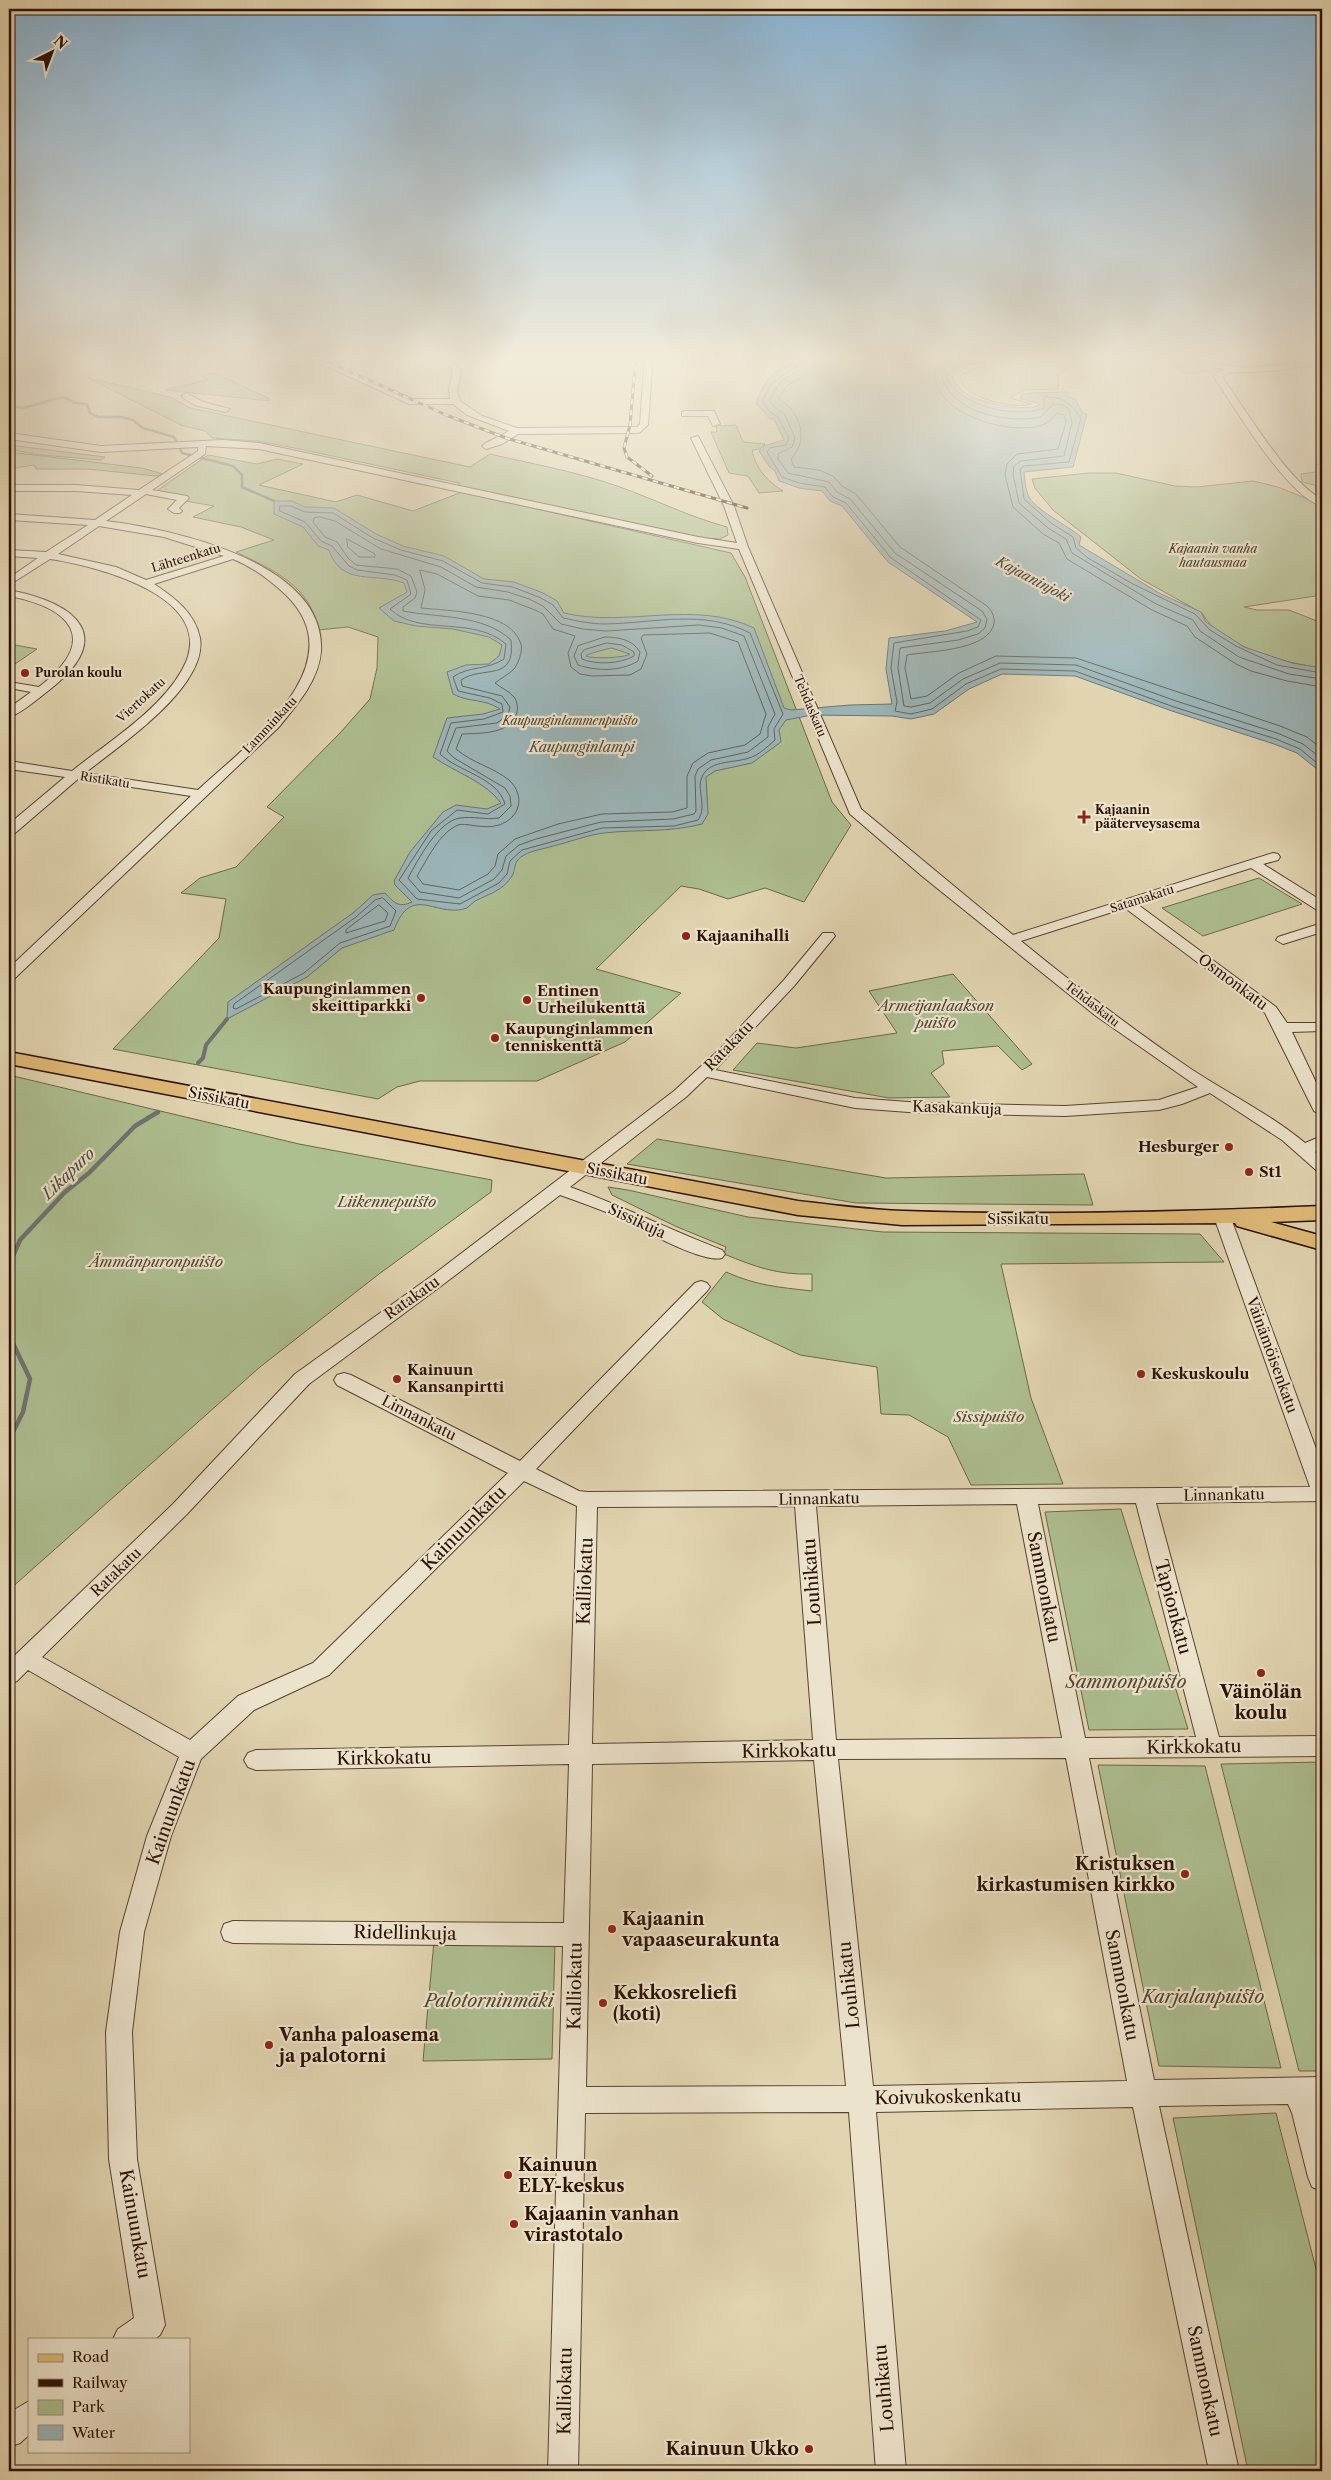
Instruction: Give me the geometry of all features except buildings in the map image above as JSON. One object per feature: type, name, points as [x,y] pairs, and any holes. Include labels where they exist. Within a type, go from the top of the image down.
[{"type":"main road","name":"Sissikatu","points":[[9,1058],[798,1208],[902,1218],[996,1219],[1228,1217],[1322,1213]]},
{"type":"main road","name":"Sissikatu","points":[[1228,1217],[1322,1243]]},
{"type":"street","points":[[9,582],[174,471]]},
{"type":"street","points":[[375,471],[698,540],[743,547]]},
{"type":"street","name":"Tehdaskatu","points":[[711,471],[727,502],[743,547],[808,704],[855,811],[1101,1013],[1209,1088],[1250,1111],[1322,1166]]},
{"type":"street","points":[[1284,471],[1308,496],[1322,503]]},
{"type":"street","points":[[9,488],[76,488],[142,492],[184,498],[173,509],[176,511]]},
{"type":"street","name":"Lamminkatu","points":[[9,517],[40,517],[96,523],[172,536],[214,548],[233,556],[272,578],[295,597],[312,626],[316,654],[306,684],[294,702],[9,976]]},
{"type":"street","name":"Viertokatu","points":[[9,553],[48,556],[100,567],[146,583],[169,599],[188,619],[194,635],[195,646],[191,664],[168,696],[9,831]]},
{"type":"street","name":"Lähteenkatu","points":[[146,583],[233,556]]},
{"type":"street","points":[[9,593],[35,598],[56,608],[68,616],[77,626],[80,635],[80,643],[71,662],[62,673],[9,713]]},
{"type":"street","points":[[9,685],[39,690]]},
{"type":"street","name":"Ristikatu","points":[[9,765],[200,794]]},
{"type":"street","name":"Satamakatu","points":[[1011,940],[1273,857]]},
{"type":"street","points":[[1253,864],[1322,907]]},
{"type":"street","name":"Osmonkatu","points":[[1128,904],[1268,1006],[1282,1028],[1322,1111]]},
{"type":"street","points":[[1283,940],[1322,927]]},
{"type":"street","name":"Ratakatu","points":[[9,1675],[180,1510],[302,1379],[351,1341],[439,1279],[673,1100],[704,1072],[788,983],[828,936]]},
{"type":"street","points":[[1282,1028],[1322,1027]]},
{"type":"street","name":"Kasakankuja","points":[[704,1072],[855,1103],[922,1108],[1065,1111],[1159,1105],[1176,1102],[1209,1088]]},
{"type":"street","points":[[1304,1151],[1322,1141]]},
{"type":"street","name":"Sissikuja","points":[[558,1188],[617,1210],[662,1233],[716,1254]]},
{"type":"street","name":"Väinämöisenkatu","points":[[1228,1217],[1242,1271],[1322,1493]]},
{"type":"street","name":"Kainuunkatu","points":[[129,2338],[150,2324],[123,2159],[119,2032],[132,1932],[159,1836],[192,1753],[208,1736],[246,1703],[271,1690],[321,1669],[522,1471],[701,1287]]},
{"type":"street","name":"Linnankatu","points":[[344,1380],[575,1498],[587,1500],[1322,1493]]},
{"type":"street","name":"Tapionkatu","points":[[1144,1496],[1210,1746]]},
{"type":"street","name":"Sammonkatu","points":[[1026,1497],[1143,2092],[1224,2471]]},
{"type":"street","name":"Louhikatu","points":[[805,1499],[825,1750],[860,2099],[891,2471]]},
{"type":"street","name":"Kalliokatu","points":[[564,2471],[587,1500]]},
{"type":"street","points":[[26,1658],[192,1753]]},
{"type":"street","name":"Kirkkokatu","points":[[256,1760],[825,1750],[1322,1746]]},
{"type":"street","name":"Ridellinkuja","points":[[233,1932],[576,1935]]},
{"type":"street","points":[[1295,2090],[1305,2110],[1322,2177]]},
{"type":"street","name":"Koivukoskenkatu","points":[[574,2100],[860,2099],[1322,2090]]},
{"type":"street","points":[[9,2432],[28,2417]]},
{"type":"green space","points":[[105,471],[152,471],[163,474],[156,476]]},
{"type":"green space","name":"Kaupunginlammenpuisto","points":[[186,471],[289,471],[259,485],[336,502],[357,495],[413,511],[462,492],[731,553],[745,577],[832,802],[851,825],[804,902],[765,888],[728,899],[699,889],[681,886],[596,969],[681,993],[625,1042],[537,1081],[420,1081],[397,1087],[378,1099],[113,1049],[219,938],[226,899],[181,893],[200,878],[236,867],[284,817],[267,807],[340,733],[370,699],[377,668],[378,637],[348,627],[318,630],[314,615],[299,591],[276,573],[236,552],[274,540],[241,527],[193,517],[214,506],[151,495]]},
{"type":"green space","points":[[402,471],[562,471],[620,487],[727,527],[728,535],[720,539],[701,538],[472,489],[459,486],[459,483]]},
{"type":"green space","points":[[728,471],[760,471],[783,491],[759,493],[748,476],[729,473]]},
{"type":"green space","points":[[1322,471],[1322,498],[1317,496],[1315,485],[1302,482],[1301,474]]},
{"type":"green space","name":"Kajaanin vanha hautausmaa","points":[[1089,473],[1116,473],[1175,486],[1197,487],[1253,481],[1278,487],[1322,505],[1322,595],[1244,607],[1257,610],[1289,610],[1322,623],[1322,668],[1274,658],[1238,644],[1223,635],[1211,625],[1202,613],[1141,579],[1053,510],[1035,488],[1032,479]]},
{"type":"green space","points":[[9,644],[37,649],[9,668]]},
{"type":"green space","points":[[1259,878],[1302,904],[1203,936],[1162,908]]},
{"type":"green space","name":"Armeijanlaakson puisto","points":[[953,974],[1032,1064],[1022,1070],[998,1046],[942,1051],[944,1064],[931,1073],[950,1097],[889,1098],[733,1070],[757,1043],[796,1048],[897,1033],[869,991]]},
{"type":"green space","name":"Ämmänpuronpuisto","points":[[9,1075],[299,1144],[492,1180],[491,1192],[379,1274],[260,1367],[9,1590]]},
{"type":"green space","points":[[657,1139],[886,1178],[1084,1174],[1093,1205],[856,1203],[627,1164]]},
{"type":"green space","name":"Sissipuisto","points":[[608,1187],[748,1217],[883,1232],[1200,1234],[1224,1262],[1001,1264],[1031,1398],[1063,1484],[971,1485],[948,1437],[909,1415],[881,1414],[877,1367],[800,1355],[723,1319],[702,1302],[726,1272],[758,1283],[812,1291],[812,1274],[777,1272],[724,1254],[726,1247],[675,1226],[612,1195]]},
{"type":"green space","name":"Sammonpuisto","points":[[1121,1509],[1188,1729],[1089,1730],[1045,1512]]},
{"type":"green space","points":[[1322,1762],[1322,2071],[1299,2071],[1221,1764]]},
{"type":"green space","name":"Karjalanpuisto","points":[[1098,1765],[1205,1766],[1281,2068],[1159,2066]]},
{"type":"green space","name":"Palotorninmäki","points":[[434,1941],[555,1942],[552,2059],[423,2061]]},
{"type":"green space","points":[[1276,2113],[1322,2292],[1322,2471],[1248,2471],[1173,2118]]},
{"type":"water","points":[[775,471],[1036,471],[1024,472],[1028,495],[1044,512],[1081,537],[1079,545],[1161,594],[1201,612],[1206,622],[1244,647],[1292,663],[1322,668],[1322,773],[1297,753],[1075,676],[1002,674],[969,689],[934,714],[911,719],[892,716],[812,715],[786,720],[779,730],[781,742],[752,763],[715,771],[706,777],[708,814],[702,824],[677,829],[598,834],[527,853],[518,860],[512,876],[505,885],[475,901],[467,908],[456,910],[417,905],[409,908],[401,916],[394,930],[342,948],[307,977],[227,1019],[228,1002],[353,913],[373,895],[385,893],[397,904],[404,905],[412,902],[395,885],[394,881],[410,852],[443,812],[456,805],[487,809],[501,803],[479,783],[433,757],[447,718],[483,714],[500,709],[488,703],[465,699],[453,694],[447,672],[466,665],[489,664],[499,656],[502,645],[489,637],[453,629],[416,626],[394,621],[379,608],[407,592],[404,583],[351,574],[342,569],[335,562],[329,550],[318,546],[303,527],[274,514],[274,501],[292,501],[305,507],[334,508],[376,534],[403,546],[444,556],[484,579],[514,582],[543,593],[557,601],[564,613],[612,618],[684,614],[731,620],[754,628],[784,708],[791,710],[892,704],[886,669],[889,638],[945,631],[977,622],[888,562],[842,506],[830,501],[822,491],[799,488],[779,481]],"holes":[[[612,648],[630,654],[608,658],[586,656]]]},
{"type":"waterway","points":[[238,471],[242,475],[242,487],[274,501]]},
{"type":"waterway","points":[[198,1063],[203,1058],[206,1045],[227,1019]]},
{"type":"waterway","name":"Likapuro","points":[[9,1265],[20,1240],[65,1192],[89,1173],[135,1126],[158,1112]]},
{"type":"waterway","name":"Likapuro","points":[[9,1335],[30,1379],[23,1412],[10,1438]]},
{"type":"waterway","name":"Likapuro","points":[[9,1441],[11,1437]]},
{"type":"railway","points":[[619,471],[747,508]]},
{"type":"railway","points":[[645,471],[652,476]]},
{"type":"place","name":"Purolan koulu","points":[[25,673]]},
{"type":"place","name":"Kajaanin pääterveysasema","points":[[1084,817]]},
{"type":"place","name":"Kajaanihalli","points":[[686,936]]},
{"type":"place","name":"Kaupunginlammen skeittiparkki","points":[[421,998]]},
{"type":"place","name":"Entinen Urheilukenttä","points":[[527,1000]]},
{"type":"place","name":"Kaupunginlammen tenniskenttä","points":[[495,1038]]},
{"type":"place","name":"Hesburger","points":[[1229,1147]]},
{"type":"place","name":"St1","points":[[1249,1172]]},
{"type":"place","name":"Keskuskoulu","points":[[1141,1374]]},
{"type":"place","name":"Kainuun Kansanpirtti","points":[[397,1379]]},
{"type":"place","name":"Väinölän koulu","points":[[1261,1673]]},
{"type":"place","name":"Kristuksen kirkastumisen kirkko","points":[[1185,1874]]},
{"type":"place","name":"Kajaanin vapaaseurakunta","points":[[612,1929]]},
{"type":"place","name":"Kekkosreliefi (koti)","points":[[603,2003]]},
{"type":"place","name":"Vanha paloasema ja palotorni","points":[[269,2045]]},
{"type":"place","name":"Kainuun ELY-keskus","points":[[508,2175]]},
{"type":"place","name":"Kajaanin vanhan virastotalo","points":[[514,2224]]},
{"type":"place","name":"Kainuun Ukko","points":[[809,2449]]},
{"type":"water label","name":"Kajaaninjoki","points":[[1033,579]]},
{"type":"water label","name":"Kaupunginlampi","points":[[582,747]]},
{"type":"park label","name":"Liikennepuisto","points":[[387,1202]]}]
